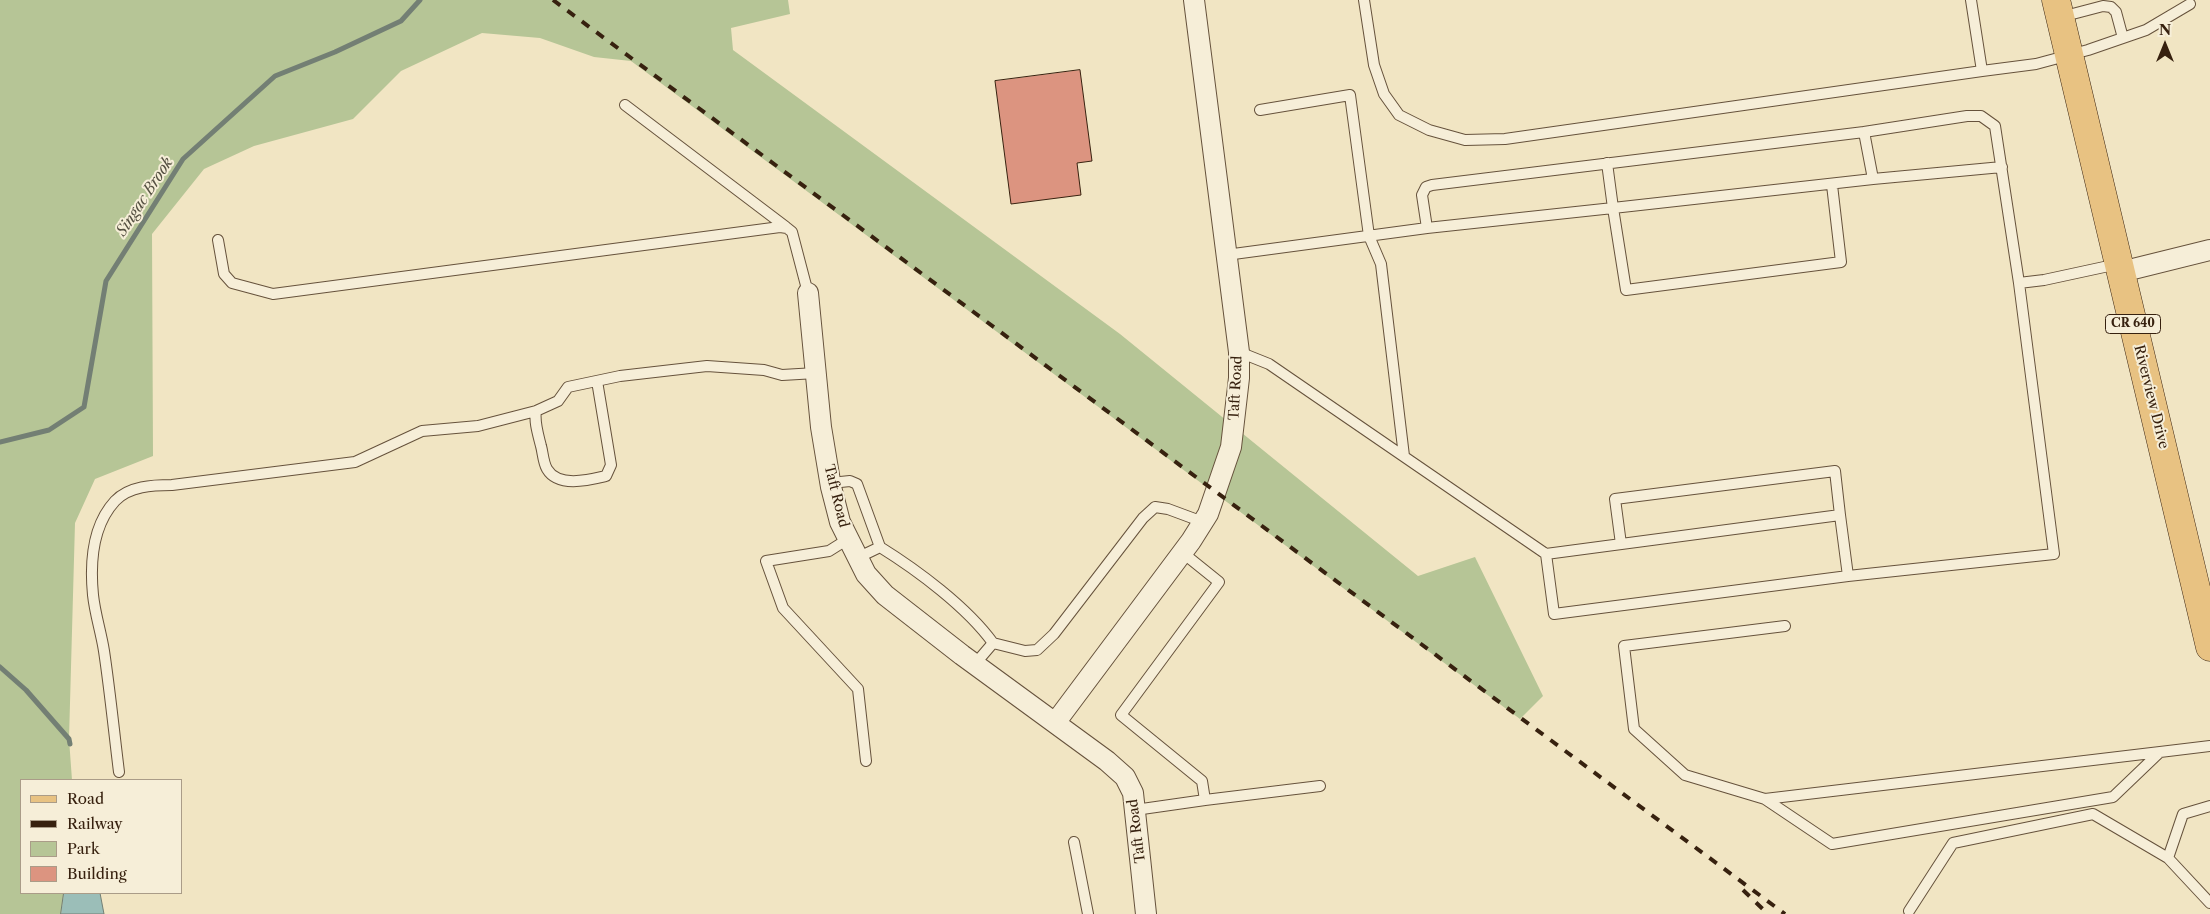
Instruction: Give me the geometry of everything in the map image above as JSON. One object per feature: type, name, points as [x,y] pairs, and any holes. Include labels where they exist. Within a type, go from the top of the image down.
[{"type":"main road","name":"Riverview Drive","points":[[2058,9],[2210,648]]},
{"type":"street","name":"Taft Road","points":[[1055,723],[1183,553],[1203,522],[1216,492],[1231,447],[1236,413],[1239,352],[1194,1]]},
{"type":"street","points":[[2120,268],[2210,250]]},
{"type":"street","name":"Taft Road","points":[[808,293],[821,426],[831,483],[840,522],[866,574],[885,596],[1107,761],[1125,777],[1133,793],[1146,914]]},
{"type":"lane","points":[[1364,0],[1374,65],[1384,94],[1399,115],[1429,130],[1464,140],[1505,139],[2036,64],[2069,56],[2146,30],[2190,4]]},
{"type":"lane","points":[[1971,0],[1982,72]]},
{"type":"lane","points":[[2058,9],[2111,7],[2116,12],[2123,38]]},
{"type":"lane","points":[[1260,110],[1350,95],[1369,236],[1381,264],[1404,456]]},
{"type":"lane","points":[[625,105],[792,232],[808,293]]},
{"type":"lane","points":[[1427,228],[1422,195],[1426,188],[1432,185],[1864,132],[1967,116],[1981,116],[1995,126],[2054,554],[1848,576],[1554,614],[1546,554]]},
{"type":"lane","points":[[1864,132],[1873,179]]},
{"type":"lane","points":[[1607,163],[1626,290],[1841,262],[1832,185]]},
{"type":"lane","points":[[1226,255],[1427,228],[1873,179],[2002,167]]},
{"type":"lane","points":[[218,240],[224,274],[232,282],[273,294],[694,237],[780,226],[787,228]]},
{"type":"lane","points":[[2018,283],[2120,268]]},
{"type":"lane","points":[[1239,352],[1269,364],[1546,554],[1840,515]]},
{"type":"lane","points":[[119,772],[104,650],[93,597],[91,573],[93,548],[100,526],[116,500],[132,490],[151,484],[172,485],[355,462],[422,431],[478,426],[536,411],[558,401],[568,387],[620,376],[707,366],[764,370],[782,375],[816,373]]},
{"type":"lane","points":[[536,411],[537,429],[546,467],[551,474],[562,480],[572,481],[606,476],[611,465],[597,381]]},
{"type":"lane","points":[[1621,544],[1614,499],[1835,471],[1848,576]]},
{"type":"lane","points":[[831,483],[850,481],[858,484],[880,546],[930,583],[974,620],[993,643],[1025,651],[1037,650],[1054,634],[1142,518],[1155,507],[1168,509],[1203,522]]},
{"type":"lane","points":[[848,539],[829,551],[766,561],[783,608],[858,689],[866,761]]},
{"type":"lane","points":[[858,558],[880,546]]},
{"type":"lane","points":[[1183,553],[1219,582],[1121,715],[1202,781],[1205,800]]},
{"type":"lane","points":[[1785,626],[1624,646],[1634,729],[1685,775],[1765,799],[1832,844],[2113,797],[2160,752]]},
{"type":"lane","points":[[975,664],[993,643]]},
{"type":"lane","points":[[1765,799],[2210,746]]},
{"type":"lane","points":[[1135,810],[1320,786]]},
{"type":"lane","points":[[2168,858],[2183,814],[2210,806]]},
{"type":"lane","points":[[1909,911],[1953,843],[2093,814],[2168,858],[2210,903]]},
{"type":"lane","points":[[1074,842],[1088,914]]},
{"type":"green space","points":[[0,0],[788,0],[790,14],[731,28],[733,50],[1120,334],[1418,576],[1475,557],[1543,696],[1520,719],[631,61],[594,57],[540,38],[482,33],[401,71],[353,119],[254,146],[204,169],[152,234],[153,456],[95,479],[75,523],[69,739],[72,779],[20,779],[20,894],[64,894],[61,914],[0,914]]},
{"type":"water","points":[[64,894],[100,894],[104,914],[61,914]]},
{"type":"building","points":[[1080,70],[1092,161],[1077,163],[1081,195],[1011,204],[995,81]]},
{"type":"waterway","name":"Singac Brook","points":[[0,442],[49,430],[84,407],[106,281],[183,159],[275,76],[335,52],[401,21],[420,0]]},
{"type":"waterway","name":"Singac Brook","points":[[0,667],[26,690],[69,739],[70,744]]},
{"type":"railway","points":[[553,0],[1785,914]]},
{"type":"railway","points":[[1743,890],[1768,914]]}]
